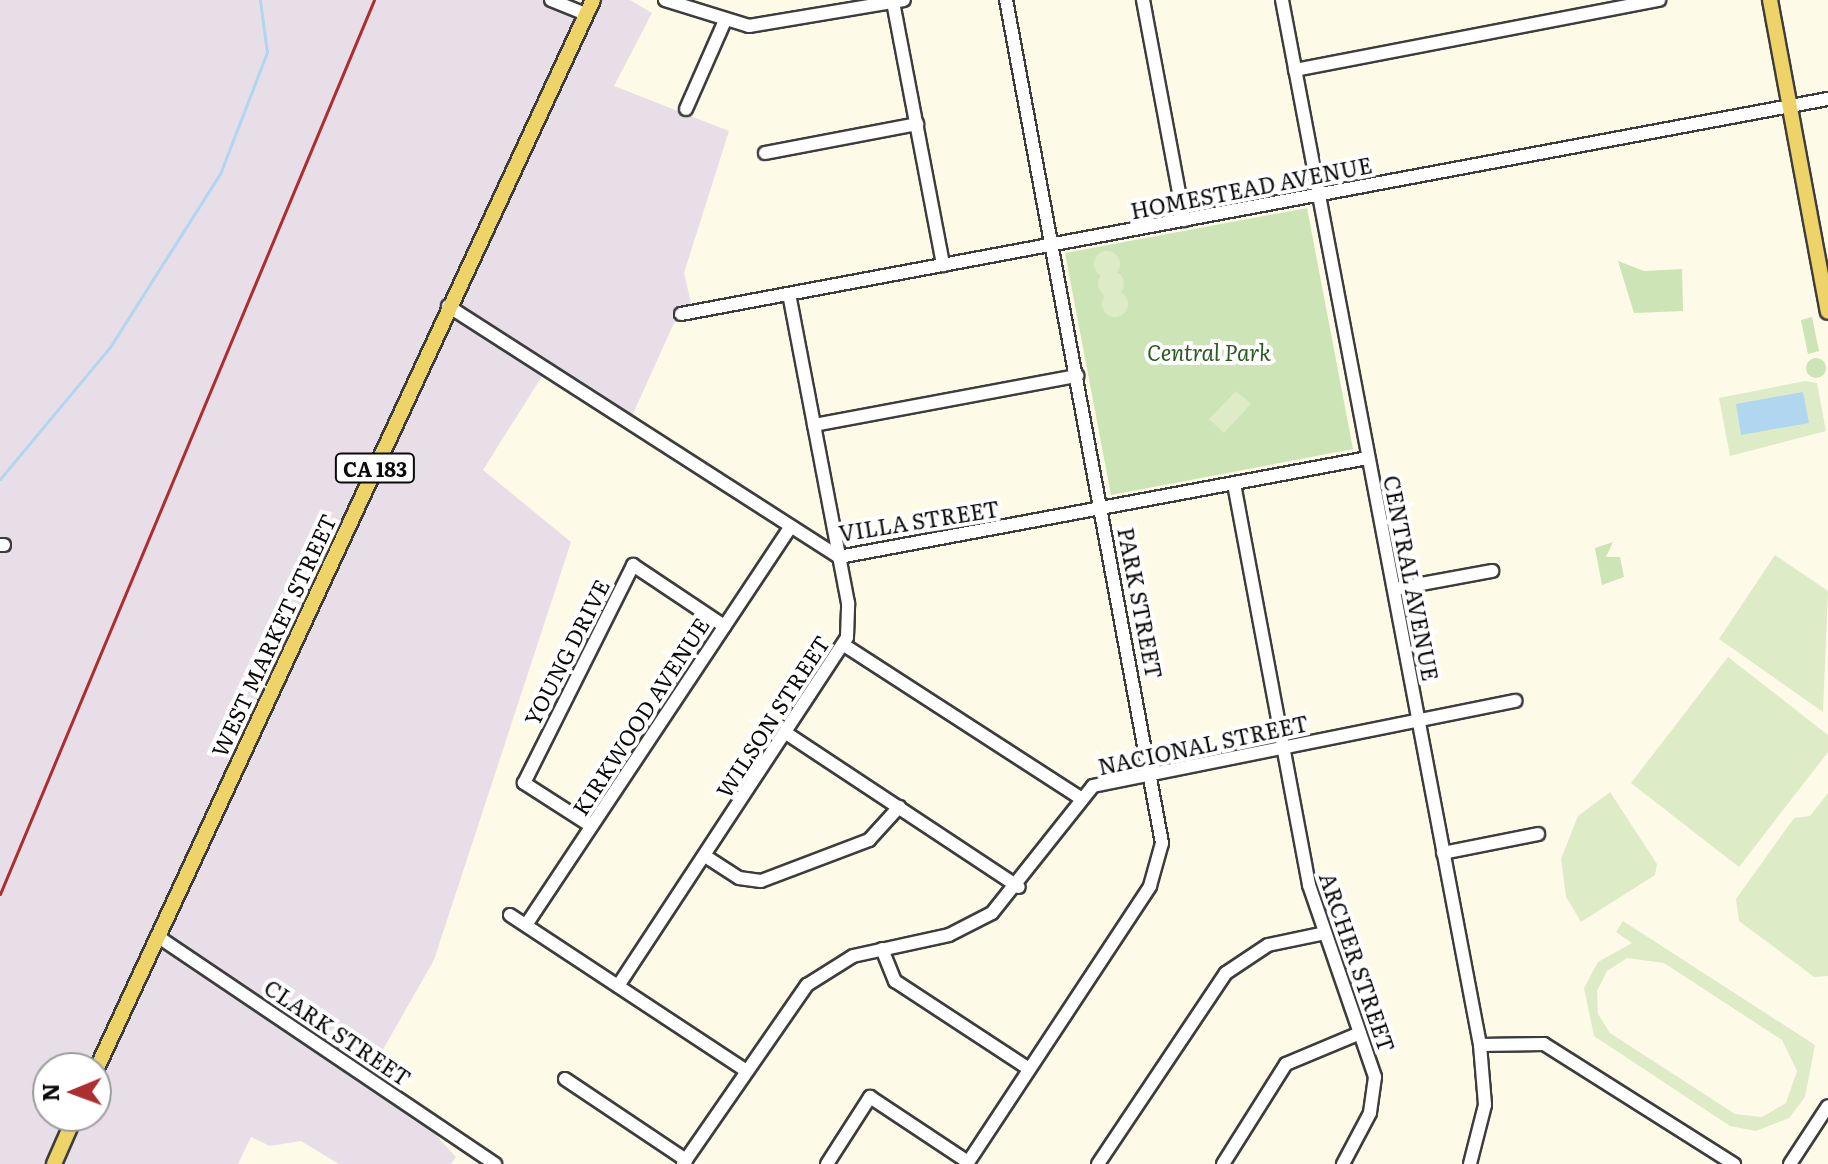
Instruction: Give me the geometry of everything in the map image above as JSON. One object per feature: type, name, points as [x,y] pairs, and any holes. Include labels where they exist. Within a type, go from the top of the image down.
[{"type":"main road","name":"WEST MARKET STREET","points":[[104,1052],[448,306],[593,0]]},
{"type":"main road","points":[[1770,0],[1828,312]]},
{"type":"main road","points":[[54,1164],[68,1132]]},
{"type":"street","points":[[551,0],[586,14]]},
{"type":"street","points":[[665,0],[724,23],[766,25],[898,1],[943,265]]},
{"type":"street","name":"PARK STREET","points":[[967,1163],[1154,878],[1162,835],[1006,0]]},
{"type":"street","points":[[1143,0],[1184,220]]},
{"type":"street","name":"CENTRAL AVENUE","points":[[1282,0],[1480,1045],[1485,1105],[1470,1164]]},
{"type":"street","points":[[1295,70],[1659,0]]},
{"type":"street","points":[[686,109],[724,23]]},
{"type":"street","name":"HOMESTEAD AVENUE","points":[[681,314],[1828,99]]},
{"type":"street","points":[[765,153],[917,124]]},
{"type":"street","name":"WILSON STREET","points":[[618,986],[844,645],[849,613],[789,295]]},
{"type":"street","name":"VILLA STREET","points":[[448,306],[789,529],[839,557],[1368,458]]},
{"type":"street","points":[[814,425],[1077,376]]},
{"type":"street","name":"ARCHER STREET","points":[[1234,484],[1283,747],[1325,933],[1373,1067],[1374,1102],[1343,1164]]},
{"type":"street","name":"KIRKWOOD AVENUE","points":[[526,925],[789,529]]},
{"type":"street","name":"YOUNG DRIVE","points":[[591,826],[524,783],[633,565],[724,626]]},
{"type":"street","points":[[1394,589],[1492,571]]},
{"type":"street","points":[[844,645],[1079,797]]},
{"type":"street","name":"NACIONAL STREET","points":[[684,1162],[745,1070],[807,985],[840,962],[961,931],[1019,887],[1079,797],[1106,780],[1516,701]]},
{"type":"street","points":[[786,733],[1019,887]]},
{"type":"street","points":[[705,856],[739,878],[761,881],[869,840],[899,807]]},
{"type":"street","points":[[1443,853],[1538,834]]},
{"type":"street","points":[[510,915],[745,1070]]},
{"type":"street","points":[[1098,1164],[1226,973],[1268,945],[1325,933]]},
{"type":"street","name":"CLARK STREET","points":[[157,936],[495,1164]]},
{"type":"street","points":[[882,949],[895,981],[1029,1069]]},
{"type":"street","points":[[1223,1164],[1286,1064],[1360,1033]]},
{"type":"street","points":[[1480,1045],[1522,1040],[1556,1050],[1734,1164]]},
{"type":"street","points":[[565,1079],[684,1162]]},
{"type":"street","points":[[827,1164],[870,1097],[967,1163]]},
{"type":"street","points":[[1790,1164],[1828,1106]]},
{"type":"shaded area","points":[[0,0],[564,0],[582,7],[586,0],[630,0],[652,13],[614,86],[729,131],[684,273],[691,303],[674,323],[632,416],[544,373],[483,470],[571,542],[434,960],[373,1067],[456,1157],[451,1164],[339,1164],[301,1141],[270,1146],[251,1137],[238,1164],[0,1164]]},
{"type":"green space","name":"Central Park","points":[[1307,208],[1353,449],[1111,495],[1065,253]]},
{"type":"green space","points":[[1107,251],[1116,255],[1120,264],[1116,273],[1107,277],[1098,273],[1094,264],[1098,255]]},
{"type":"green space","points":[[1618,261],[1644,271],[1682,269],[1683,311],[1634,313]]},
{"type":"green space","points":[[1111,271],[1120,275],[1124,284],[1120,293],[1111,297],[1102,293],[1098,284],[1102,275]]},
{"type":"green space","points":[[1115,291],[1124,295],[1128,304],[1124,313],[1115,317],[1106,313],[1102,304],[1106,295]]},
{"type":"green space","points":[[1812,317],[1819,351],[1808,354],[1801,320]]},
{"type":"green space","points":[[1816,358],[1823,361],[1826,368],[1823,375],[1816,378],[1809,375],[1806,368],[1809,361]]},
{"type":"green space","points":[[1805,381],[1817,383],[1826,431],[1730,456],[1719,398]]},
{"type":"green space","points":[[1236,391],[1251,404],[1224,433],[1209,419]]},
{"type":"green space","points":[[1613,542],[1606,557],[1620,557],[1624,577],[1602,585],[1595,548]]},
{"type":"green space","points":[[1775,555],[1828,591],[1823,712],[1719,639]]},
{"type":"green space","points":[[1728,657],[1828,735],[1828,752],[1739,867],[1631,783]]},
{"type":"green space","points":[[1610,792],[1657,864],[1655,875],[1581,922],[1566,897],[1561,859],[1578,816]]},
{"type":"green space","points":[[1828,793],[1828,976],[1814,977],[1739,921],[1736,899],[1794,818],[1810,816]]},
{"type":"green space","points":[[1623,921],[1815,1045],[1805,1097],[1789,1118],[1756,1131],[1730,1126],[1594,1036],[1584,988],[1598,962],[1632,943],[1616,932]],"holes":[[[1627,958],[1664,963],[1782,1040],[1797,1071],[1786,1103],[1762,1117],[1735,1114],[1610,1033],[1598,1014],[1597,991],[1607,971]]]},
{"type":"water","points":[[1803,392],[1809,423],[1741,435],[1736,404]]},
{"type":"waterway","points":[[0,479],[110,347],[220,174],[267,52],[260,0]]},
{"type":"railway","points":[[0,894],[374,0]]}]
